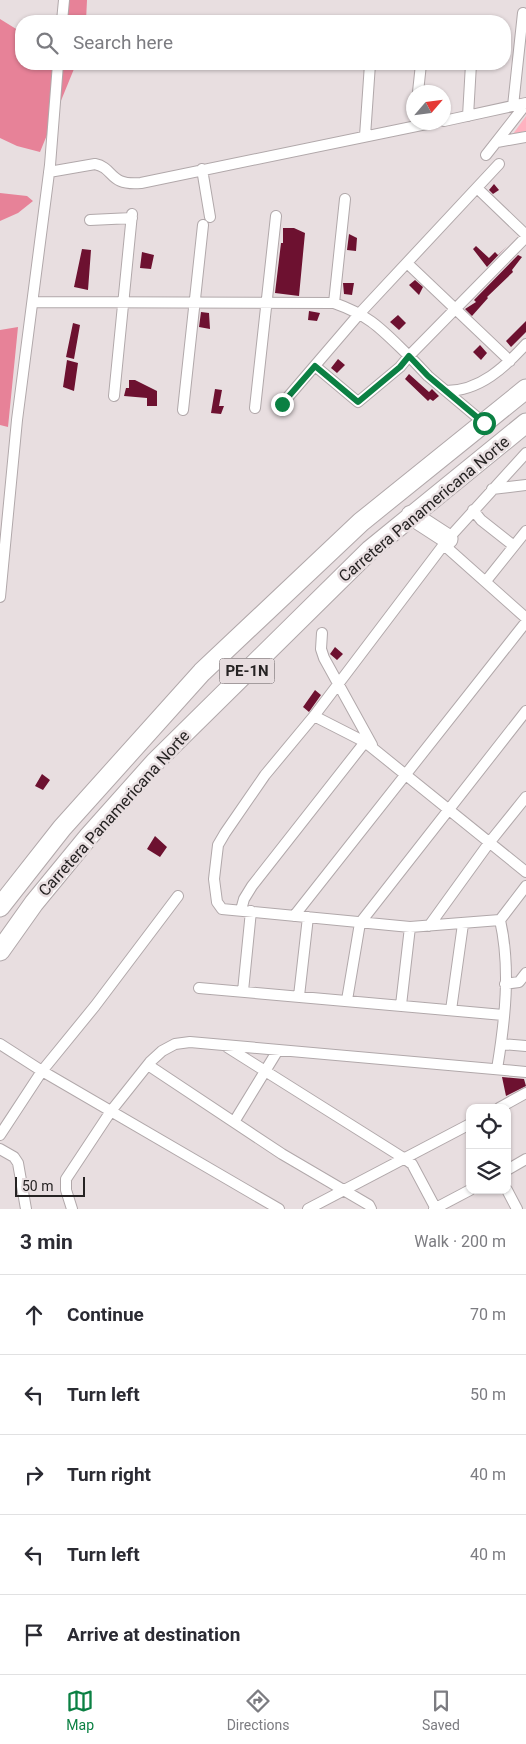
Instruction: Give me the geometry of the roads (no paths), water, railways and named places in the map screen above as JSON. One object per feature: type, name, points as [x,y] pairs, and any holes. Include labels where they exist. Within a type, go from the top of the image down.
[{"type":"highway","name":"Carretera Panamericana Norte","points":[[0,907],[62,828],[202,672],[361,522],[526,389]]},
{"type":"highway","name":"Carretera Panamericana Norte","points":[[0,950],[59,873],[154,762],[370,550],[526,423]]},
{"type":"highway","points":[[411,515],[446,542]]},
{"type":"street","points":[[63,15],[64,0]]},
{"type":"street","points":[[513,106],[523,13]]},
{"type":"street","points":[[0,597],[17,420],[34,302],[49,172],[58,70]]},
{"type":"street","points":[[365,136],[370,70]]},
{"type":"street","points":[[419,85],[420,70]]},
{"type":"street","points":[[468,116],[471,70]]},
{"type":"street","points":[[451,120],[526,104]]},
{"type":"street","points":[[486,155],[526,104]]},
{"type":"street","points":[[49,172],[95,164],[99,165],[115,179],[127,184],[406,127]]},
{"type":"street","points":[[497,142],[526,137]]},
{"type":"street","points":[[282,404],[360,313],[499,164]]},
{"type":"street","points":[[202,169],[210,217]]},
{"type":"street","points":[[315,366],[358,402],[400,367],[526,236],[477,188]]},
{"type":"street","points":[[334,304],[346,199]]},
{"type":"street","points":[[90,220],[132,216],[114,396]]},
{"type":"street","points":[[255,408],[276,216]]},
{"type":"street","points":[[183,410],[203,225]]},
{"type":"street","points":[[407,263],[510,360]]},
{"type":"street","points":[[34,302],[334,304],[360,313],[484,423]]},
{"type":"street","points":[[446,391],[462,390],[477,384],[510,360],[526,344]]},
{"type":"street","points":[[526,453],[446,542],[314,716],[265,776],[218,845],[214,880],[218,902],[222,909],[410,927],[500,920],[526,886]]},
{"type":"street","points":[[492,490],[526,485]]},
{"type":"street","points":[[473,510],[481,520],[514,546]]},
{"type":"street","points":[[486,581],[526,531]]},
{"type":"street","points":[[294,916],[526,620],[446,542]]},
{"type":"street","points":[[322,633],[321,649],[324,658],[375,750]]},
{"type":"street","points":[[347,1000],[360,923],[526,711]]},
{"type":"street","points":[[314,716],[365,742],[526,872]]},
{"type":"street","points":[[243,991],[246,911],[244,899],[252,886],[365,742]]},
{"type":"street","points":[[429,926],[489,843],[526,798]]},
{"type":"street","points":[[0,1135],[42,1071],[95,1006],[178,896]]},
{"type":"street","points":[[299,996],[308,917]]},
{"type":"street","points":[[497,1070],[502,1044],[507,958],[500,920]]},
{"type":"street","points":[[451,1010],[463,924]]},
{"type":"street","points":[[401,1005],[410,927]]},
{"type":"street","points":[[505,984],[519,982],[526,973]]},
{"type":"street","points":[[199,988],[503,1015]]},
{"type":"street","points":[[72,1209],[66,1190],[66,1179],[111,1111],[148,1065],[162,1051],[175,1044],[190,1042],[526,1072]]},
{"type":"street","points":[[0,1044],[42,1071],[279,1209]]},
{"type":"street","points":[[502,1044],[526,1046]]},
{"type":"street","points":[[224,1045],[412,1164],[435,1209],[466,1192]]},
{"type":"street","points":[[234,1122],[278,1050]]},
{"type":"street","points":[[148,1065],[234,1122],[369,1205],[371,1209]]},
{"type":"street","points":[[507,1104],[526,1093]]},
{"type":"street","points":[[308,1209],[466,1126]]},
{"type":"street","points":[[0,1149],[14,1157],[18,1163],[26,1209]]},
{"type":"street","points":[[511,1168],[526,1159]]},
{"type":"street","points":[[509,1194],[517,1209]]}]
